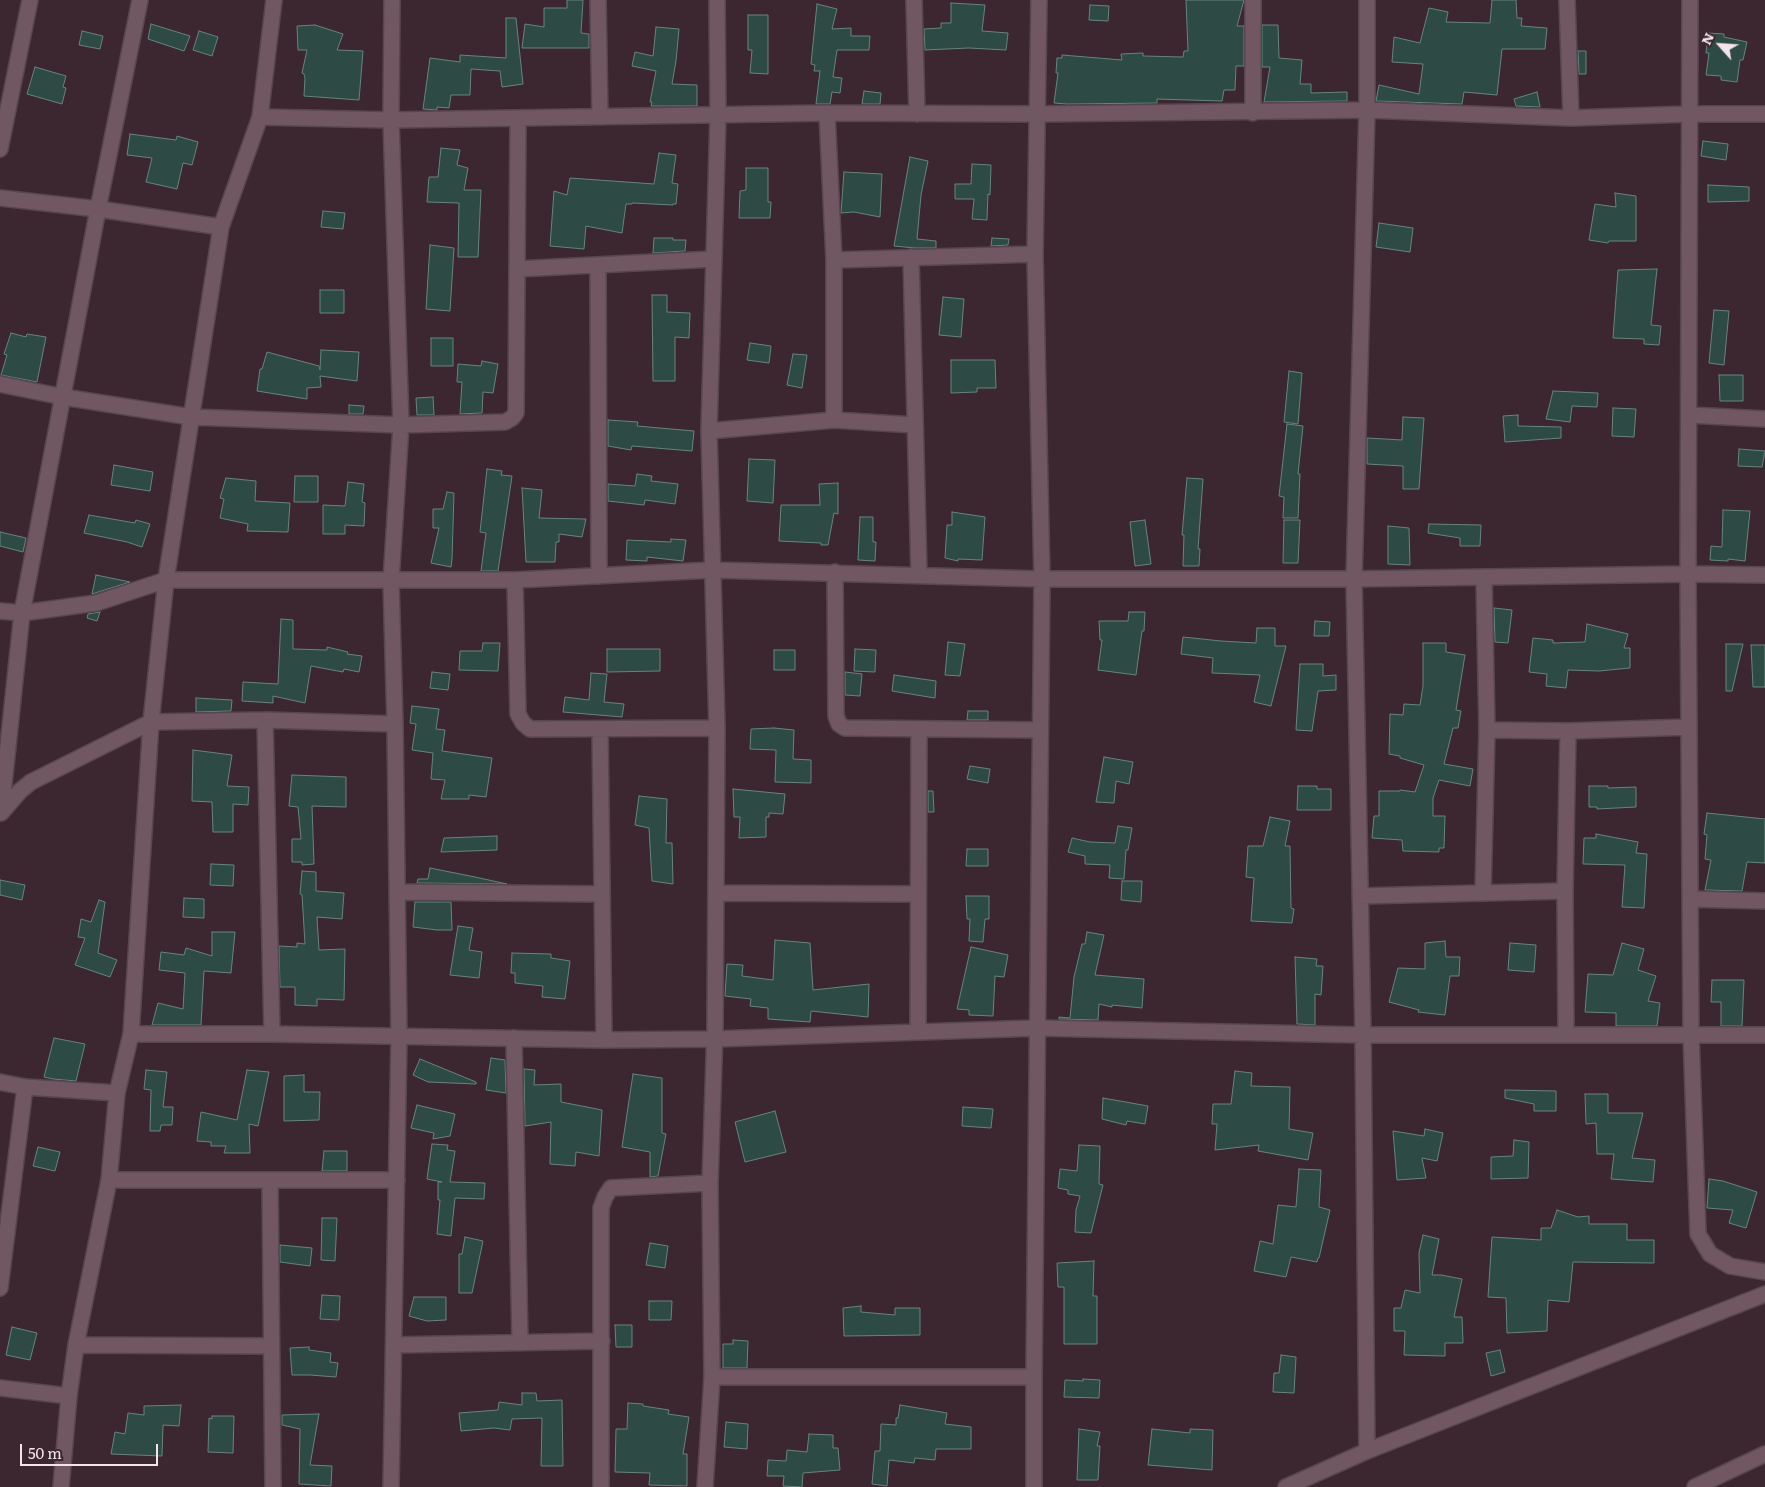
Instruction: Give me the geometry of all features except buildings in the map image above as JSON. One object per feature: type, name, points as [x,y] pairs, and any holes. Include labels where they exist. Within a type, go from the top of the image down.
[{"type":"street","points":[[0,149],[30,0]]},
{"type":"street","points":[[1,814],[22,613],[98,209],[140,0]]},
{"type":"street","points":[[61,1487],[69,1396],[76,1345],[110,1180],[117,1093],[131,1034],[151,722],[166,580],[221,227],[260,117],[274,0]]},
{"type":"street","points":[[390,1487],[399,1037],[391,581],[401,425],[391,120],[392,0]]},
{"type":"street","points":[[598,0],[600,117]]},
{"type":"street","points":[[705,1487],[712,1377],[710,1183],[716,893],[717,728],[708,431],[718,116],[717,0]]},
{"type":"street","points":[[914,0],[917,114]]},
{"type":"street","points":[[1034,1487],[1042,579],[1035,254],[1039,0]]},
{"type":"street","points":[[1253,0],[1253,113]]},
{"type":"street","points":[[1367,0],[1367,110],[1354,578],[1363,1035],[1367,1451]]},
{"type":"street","points":[[1567,0],[1571,118]]},
{"type":"street","points":[[1690,0],[1688,415],[1690,899],[1691,1034],[1698,1234],[1710,1254],[1730,1266],[1765,1272]]},
{"type":"street","points":[[260,117],[391,120],[827,114],[1253,113],[1367,110],[1571,118],[1689,114],[1765,114]]},
{"type":"street","points":[[827,114],[834,260],[834,420]]},
{"type":"street","points":[[0,384],[63,397],[192,417],[401,425],[505,422],[516,413],[518,118]]},
{"type":"street","points":[[0,198],[98,209],[221,227]]},
{"type":"street","points":[[834,260],[1035,254]]},
{"type":"street","points":[[911,257],[919,575]]},
{"type":"street","points":[[517,269],[714,259]]},
{"type":"street","points":[[598,265],[599,576]]},
{"type":"street","points":[[1688,415],[1765,419]]},
{"type":"street","points":[[708,431],[834,420],[914,425]]},
{"type":"street","points":[[0,611],[22,613],[96,603],[166,580],[515,580],[712,570],[1042,579],[1765,575]]},
{"type":"street","points":[[835,572],[836,716],[839,724],[845,728],[1040,730]]},
{"type":"street","points":[[1483,893],[1487,730],[1484,577]]},
{"type":"street","points":[[515,580],[518,714],[523,723],[530,729],[717,728]]},
{"type":"street","points":[[1,814],[20,791],[31,782],[151,722],[265,720],[395,724]]},
{"type":"street","points":[[265,720],[272,1034]]},
{"type":"street","points":[[1487,730],[1568,731],[1689,727]]},
{"type":"street","points":[[600,729],[604,1040]]},
{"type":"street","points":[[918,1032],[919,729]]},
{"type":"street","points":[[1566,1034],[1565,891],[1568,731]]},
{"type":"street","points":[[1360,896],[1565,891]]},
{"type":"street","points":[[397,892],[602,894]]},
{"type":"street","points":[[716,893],[918,894]]},
{"type":"street","points":[[1690,899],[1765,901]]},
{"type":"street","points":[[131,1034],[272,1034],[604,1040],[714,1039],[1037,1028],[1363,1035],[1765,1035]]},
{"type":"street","points":[[514,1038],[520,1343]]},
{"type":"street","points":[[0,1082],[26,1087],[117,1093]]},
{"type":"street","points":[[0,1288],[2,1258],[26,1087]]},
{"type":"street","points":[[110,1180],[396,1180]]},
{"type":"street","points":[[270,1180],[273,1487]]},
{"type":"street","points":[[601,1487],[601,1208],[611,1188],[710,1183]]},
{"type":"street","points":[[1286,1487],[1367,1451],[1765,1294]]},
{"type":"street","points":[[394,1345],[602,1341]]},
{"type":"street","points":[[76,1345],[271,1346]]},
{"type":"street","points":[[712,1377],[1034,1377]]},
{"type":"street","points":[[0,1388],[69,1396]]},
{"type":"street","points":[[1694,1487],[1765,1454]]}]
